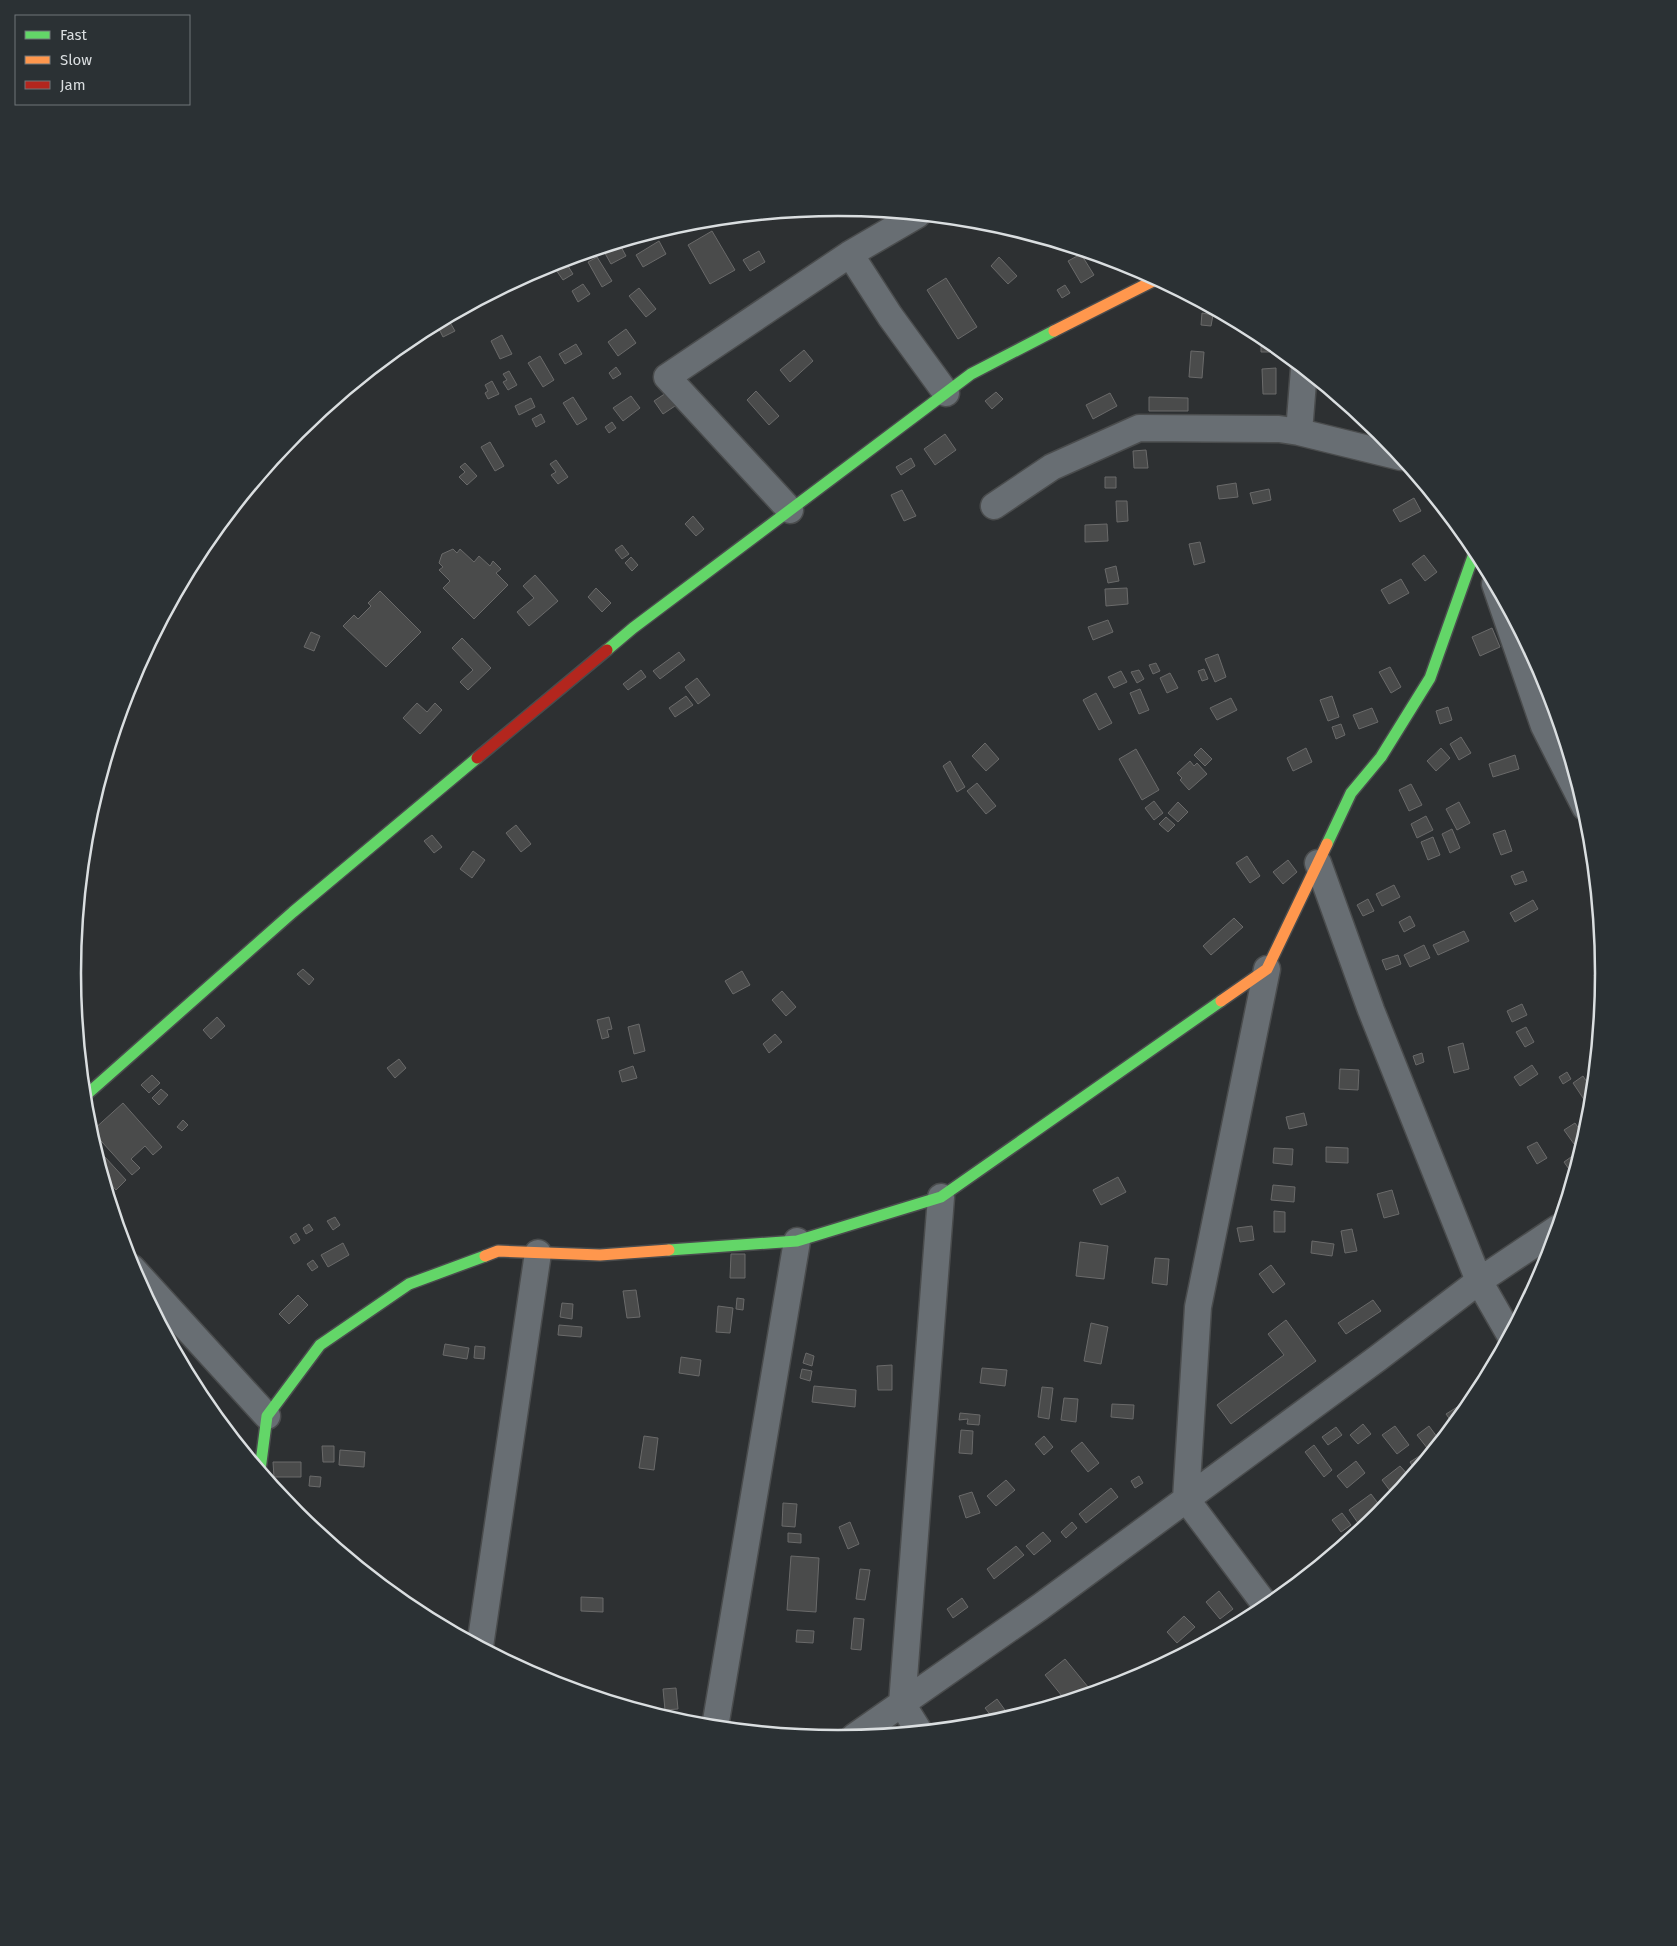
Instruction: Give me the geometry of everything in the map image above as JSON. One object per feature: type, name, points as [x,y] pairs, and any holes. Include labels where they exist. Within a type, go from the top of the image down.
[{"type":"street","points":[[790,510],[667,377],[850,254],[910,219]]},
{"type":"street","points":[[850,254],[890,316],[946,393]]},
{"type":"street","points":[[91,1091],[293,912],[633,628],[971,374],[1149,283]]},
{"type":"street","points":[[1299,432],[1303,376]]},
{"type":"street","points":[[994,506],[1052,467],[1139,428],[1279,429],[1299,432],[1389,454]]},
{"type":"street","points":[[1262,1601],[1186,1499],[1198,1307],[1267,969],[1351,793],[1382,758],[1430,678],[1472,559]]},
{"type":"street","points":[[1506,616],[1544,726],[1570,778]]},
{"type":"street","points":[[1318,863],[1371,1010],[1478,1281],[1506,1329]]},
{"type":"street","points":[[261,1462],[267,1416],[320,1345],[409,1284],[498,1251],[600,1255],[797,1241],[942,1197],[1267,969]]},
{"type":"street","points":[[916,1726],[902,1704],[942,1197]]},
{"type":"street","points":[[866,1729],[1040,1607],[1378,1358],[1478,1281],[1549,1234]]},
{"type":"street","points":[[716,1720],[797,1241]]},
{"type":"street","points":[[481,1640],[538,1253]]},
{"type":"street","points":[[156,1302],[173,1325],[267,1416]]},
{"type":"building","points":[[712,231],[735,270],[710,284],[688,245]]},
{"type":"building","points":[[659,241],[666,254],[643,267],[636,255]]},
{"type":"building","points":[[622,248],[626,256],[611,264],[605,253]]},
{"type":"building","points":[[759,251],[765,262],[750,271],[743,260]]},
{"type":"building","points":[[1079,255],[1082,256],[1094,275],[1081,283],[1068,261]]},
{"type":"building","points":[[597,257],[612,281],[602,287],[588,262]]},
{"type":"building","points":[[999,257],[1017,276],[1008,284],[991,266]]},
{"type":"building","points":[[568,266],[573,274],[563,280],[556,270]]},
{"type":"building","points":[[946,278],[977,327],[958,339],[927,290]]},
{"type":"building","points":[[583,284],[590,294],[578,302],[572,291]]},
{"type":"building","points":[[1065,285],[1070,293],[1062,298],[1057,290]]},
{"type":"building","points":[[639,288],[656,309],[646,317],[629,296]]},
{"type":"building","points":[[1202,313],[1213,315],[1211,326],[1201,325]]},
{"type":"building","points":[[450,323],[455,331],[443,337],[439,330]]},
{"type":"building","points":[[626,329],[636,343],[618,356],[608,342]]},
{"type":"building","points":[[502,335],[512,354],[500,359],[491,341]]},
{"type":"building","points":[[576,344],[582,354],[565,364],[559,354]]},
{"type":"building","points":[[1261,344],[1271,352],[1261,352]]},
{"type":"building","points":[[804,350],[813,361],[790,382],[780,370]]},
{"type":"building","points":[[1191,351],[1204,352],[1202,378],[1189,377]]},
{"type":"building","points":[[540,356],[554,380],[543,387],[528,363]]},
{"type":"building","points":[[616,367],[621,374],[613,379],[609,373]]},
{"type":"building","points":[[1276,368],[1276,394],[1263,394],[1262,369]]},
{"type":"building","points":[[509,371],[517,385],[508,390],[503,382],[507,380],[503,374]]},
{"type":"building","points":[[492,381],[499,394],[488,399],[485,393],[488,391],[485,385]]},
{"type":"building","points":[[756,391],[779,416],[769,425],[747,400]]},
{"type":"building","points":[[996,392],[1003,399],[992,409],[985,401]]},
{"type":"building","points":[[666,393],[675,406],[663,414],[654,401]]},
{"type":"building","points":[[1110,393],[1117,406],[1093,419],[1086,405]]},
{"type":"building","points":[[631,396],[640,408],[623,421],[613,408]]},
{"type":"building","points":[[573,397],[587,419],[577,425],[563,403]]},
{"type":"building","points":[[1149,397],[1188,398],[1188,411],[1149,411]]},
{"type":"building","points":[[531,398],[535,407],[519,415],[515,406]]},
{"type":"building","points":[[541,414],[545,422],[536,427],[532,419]]},
{"type":"building","points":[[612,422],[616,428],[609,433],[605,427]]},
{"type":"building","points":[[945,434],[956,450],[935,465],[924,449]]},
{"type":"building","points":[[490,442],[504,466],[495,471],[481,447]]},
{"type":"building","points":[[1146,450],[1148,468],[1134,468],[1133,451]]},
{"type":"building","points":[[911,458],[915,466],[901,475],[896,467]]},
{"type":"building","points":[[556,460],[568,477],[558,484],[551,475],[556,472],[550,464]]},
{"type":"building","points":[[465,463],[477,476],[467,485],[459,477],[465,472],[460,467]]},
{"type":"building","points":[[1105,477],[1116,477],[1116,488],[1105,488]]},
{"type":"building","points":[[1236,483],[1238,497],[1219,499],[1217,486]]},
{"type":"building","points":[[1269,489],[1271,500],[1253,504],[1250,493]]},
{"type":"building","points":[[902,490],[916,516],[904,521],[891,495]]},
{"type":"building","points":[[1414,498],[1421,511],[1400,522],[1393,510]]},
{"type":"building","points":[[1116,501],[1127,501],[1128,521],[1117,522]]},
{"type":"building","points":[[693,516],[704,529],[696,536],[685,524]]},
{"type":"building","points":[[1107,524],[1108,541],[1085,542],[1085,525]]},
{"type":"building","points":[[1200,542],[1205,562],[1194,565],[1189,544]]},
{"type":"building","points":[[622,545],[629,554],[622,559],[615,550]]},
{"type":"building","points":[[453,549],[457,553],[460,549],[474,562],[479,556],[490,566],[493,561],[501,569],[496,573],[508,585],[474,619],[443,588],[450,581],[439,570],[443,567],[439,563],[442,554]]},
{"type":"building","points":[[1424,555],[1437,572],[1425,581],[1412,564]]},
{"type":"building","points":[[631,557],[638,565],[632,571],[625,563]]},
{"type":"building","points":[[1116,566],[1119,581],[1108,583],[1105,569]]},
{"type":"building","points":[[535,575],[558,601],[529,626],[517,612],[534,598],[523,586]]},
{"type":"building","points":[[1401,579],[1409,593],[1389,604],[1381,590]]},
{"type":"building","points":[[596,588],[611,603],[602,612],[588,597]]},
{"type":"building","points":[[1127,588],[1128,604],[1106,606],[1105,589]]},
{"type":"building","points":[[380,591],[421,632],[386,667],[343,626],[354,615],[358,619],[371,606],[368,603]]},
{"type":"building","points":[[1108,620],[1113,632],[1093,640],[1088,627]]},
{"type":"building","points":[[1492,628],[1500,647],[1480,656],[1472,637]]},
{"type":"building","points":[[311,632],[320,636],[314,651],[304,647]]},
{"type":"building","points":[[462,638],[491,668],[468,690],[460,682],[473,670],[452,648]]},
{"type":"building","points":[[679,652],[685,660],[660,679],[653,671]]},
{"type":"building","points":[[1218,654],[1226,677],[1215,682],[1205,659]]},
{"type":"building","points":[[1156,663],[1160,671],[1153,674],[1149,665]]},
{"type":"building","points":[[1390,667],[1401,687],[1391,693],[1379,672]]},
{"type":"building","points":[[1204,669],[1208,679],[1202,681],[1198,671]]},
{"type":"building","points":[[641,670],[646,677],[628,690],[623,684]]},
{"type":"building","points":[[1139,670],[1144,679],[1137,683],[1131,672]]},
{"type":"building","points":[[1121,671],[1127,682],[1114,688],[1108,677]]},
{"type":"building","points":[[1170,673],[1178,688],[1167,693],[1160,678]]},
{"type":"building","points":[[697,678],[710,695],[698,704],[685,687]]},
{"type":"building","points":[[1140,689],[1149,710],[1139,714],[1130,693]]},
{"type":"building","points":[[1096,693],[1112,723],[1099,730],[1083,700]]},
{"type":"building","points":[[686,696],[693,705],[675,717],[669,708]]},
{"type":"building","points":[[1332,696],[1339,717],[1328,721],[1320,700]]},
{"type":"building","points":[[1231,698],[1237,710],[1217,720],[1210,708]]},
{"type":"building","points":[[417,703],[427,712],[435,703],[442,710],[420,734],[403,718]]},
{"type":"building","points":[[1448,707],[1452,720],[1440,724],[1436,711]]},
{"type":"building","points":[[1372,708],[1378,722],[1359,729],[1353,715]]},
{"type":"building","points":[[1341,724],[1345,735],[1336,739],[1332,727]]},
{"type":"building","points":[[1461,737],[1471,753],[1459,760],[1450,744]]},
{"type":"building","points":[[985,743],[999,759],[986,771],[972,756]]},
{"type":"building","points":[[1201,748],[1212,759],[1205,766],[1194,755]]},
{"type":"building","points":[[1306,748],[1312,762],[1293,771],[1287,758]]},
{"type":"building","points":[[1441,748],[1450,758],[1436,771],[1427,761]]},
{"type":"building","points":[[1136,749],[1159,790],[1142,800],[1119,759]]},
{"type":"building","points":[[1515,755],[1519,769],[1493,777],[1489,764]]},
{"type":"building","points":[[950,761],[965,787],[957,792],[943,766]]},
{"type":"building","points":[[1190,761],[1194,766],[1197,763],[1207,774],[1189,790],[1180,780],[1182,778],[1177,773]]},
{"type":"building","points":[[977,783],[996,806],[986,814],[967,791]]},
{"type":"building","points":[[1411,784],[1422,805],[1409,811],[1399,790]]},
{"type":"building","points":[[1154,801],[1163,813],[1154,820],[1145,808]]},
{"type":"building","points":[[1178,802],[1188,812],[1178,822],[1168,813]]},
{"type":"building","points":[[1459,802],[1470,823],[1457,830],[1446,809]]},
{"type":"building","points":[[1426,816],[1433,830],[1417,838],[1411,824]]},
{"type":"building","points":[[1166,817],[1175,825],[1168,832],[1159,824]]},
{"type":"building","points":[[516,825],[531,844],[521,852],[506,833]]},
{"type":"building","points":[[1452,829],[1460,848],[1450,853],[1442,834]]},
{"type":"building","points":[[1505,830],[1512,851],[1501,855],[1493,834]]},
{"type":"building","points":[[432,835],[442,847],[434,853],[424,841]]},
{"type":"building","points":[[1433,837],[1440,855],[1428,860],[1421,842]]},
{"type":"building","points":[[473,851],[485,860],[472,878],[460,869]]},
{"type":"building","points":[[1247,856],[1260,876],[1250,883],[1236,863]]},
{"type":"building","points":[[1288,860],[1297,872],[1283,884],[1273,872]]},
{"type":"building","points":[[1523,871],[1527,881],[1515,885],[1511,876]]},
{"type":"building","points":[[1394,885],[1400,897],[1382,906],[1376,894]]},
{"type":"building","points":[[1368,899],[1374,911],[1363,916],[1357,905]]},
{"type":"building","points":[[1533,900],[1538,909],[1515,922],[1510,913]]},
{"type":"building","points":[[1410,916],[1415,926],[1404,932],[1399,922]]},
{"type":"building","points":[[1234,918],[1243,927],[1211,955],[1203,946]]},
{"type":"building","points":[[1464,931],[1469,941],[1438,955],[1433,945]]},
{"type":"building","points":[[1424,945],[1430,958],[1410,967],[1404,955]]},
{"type":"building","points":[[1398,955],[1401,964],[1386,970],[1382,960]]},
{"type":"building","points":[[303,969],[314,979],[309,985],[297,974]]},
{"type":"building","points":[[742,971],[750,985],[733,994],[725,981]]},
{"type":"building","points":[[782,991],[796,1007],[786,1016],[772,1000]]},
{"type":"building","points":[[1522,1004],[1527,1015],[1512,1022],[1507,1011]]},
{"type":"building","points":[[217,1017],[225,1026],[211,1039],[203,1030]]},
{"type":"building","points":[[609,1017],[612,1029],[607,1030],[609,1037],[602,1039],[597,1020]]},
{"type":"building","points":[[639,1024],[645,1051],[634,1054],[628,1027]]},
{"type":"building","points":[[1526,1027],[1534,1042],[1525,1047],[1516,1032]]},
{"type":"building","points":[[775,1034],[782,1042],[769,1053],[763,1044]]},
{"type":"building","points":[[1463,1043],[1469,1069],[1454,1073],[1448,1047]]},
{"type":"building","points":[[1422,1053],[1424,1062],[1416,1065],[1413,1056]]},
{"type":"building","points":[[399,1059],[406,1068],[395,1078],[387,1068]]},
{"type":"building","points":[[1532,1065],[1538,1074],[1520,1086],[1514,1077]]},
{"type":"building","points":[[633,1066],[637,1078],[622,1082],[619,1071]]},
{"type":"building","points":[[1340,1069],[1359,1070],[1358,1090],[1339,1089]]},
{"type":"building","points":[[1567,1072],[1571,1079],[1563,1084],[1559,1077]]},
{"type":"building","points":[[152,1075],[160,1083],[149,1093],[141,1085]]},
{"type":"building","points":[[1583,1076],[1587,1082],[1584,1100],[1573,1083]]},
{"type":"building","points":[[161,1089],[168,1095],[159,1105],[152,1098]]},
{"type":"building","points":[[123,1103],[162,1147],[153,1155],[145,1146],[131,1159],[140,1168],[132,1175],[100,1140],[97,1126]]},
{"type":"building","points":[[1304,1113],[1307,1125],[1289,1129],[1286,1117]]},
{"type":"building","points":[[183,1120],[188,1125],[182,1131],[177,1127]]},
{"type":"building","points":[[1575,1123],[1579,1129],[1576,1143],[1574,1144],[1564,1130]]},
{"type":"building","points":[[1537,1142],[1547,1158],[1537,1164],[1527,1147]]},
{"type":"building","points":[[1326,1147],[1348,1148],[1348,1163],[1326,1162]]},
{"type":"building","points":[[1274,1148],[1293,1149],[1292,1165],[1273,1163]]},
{"type":"building","points":[[104,1156],[126,1180],[116,1190],[112,1185]]},
{"type":"building","points":[[1573,1156],[1570,1170],[1564,1162]]},
{"type":"building","points":[[1118,1177],[1126,1192],[1101,1205],[1093,1190]]},
{"type":"building","points":[[1273,1185],[1295,1187],[1294,1202],[1271,1200]]},
{"type":"building","points":[[1392,1190],[1399,1214],[1384,1218],[1377,1194]]},
{"type":"building","points":[[1274,1211],[1285,1212],[1285,1232],[1274,1232]]},
{"type":"building","points":[[335,1217],[340,1225],[333,1230],[327,1221]]},
{"type":"building","points":[[309,1224],[313,1230],[306,1234],[303,1228]]},
{"type":"building","points":[[1252,1226],[1254,1240],[1240,1242],[1237,1228]]},
{"type":"building","points":[[1352,1229],[1357,1251],[1345,1253],[1341,1231]]},
{"type":"building","points":[[296,1233],[300,1240],[294,1244],[290,1237]]},
{"type":"building","points":[[1312,1241],[1334,1244],[1332,1256],[1311,1253]]},
{"type":"building","points":[[1080,1242],[1108,1246],[1104,1279],[1076,1276]]},
{"type":"building","points":[[343,1243],[349,1255],[328,1267],[321,1255]]},
{"type":"building","points":[[731,1254],[745,1254],[745,1278],[730,1278]]},
{"type":"building","points":[[1155,1258],[1169,1259],[1167,1285],[1152,1283]]},
{"type":"building","points":[[313,1260],[318,1267],[312,1271],[307,1264]]},
{"type":"building","points":[[1271,1265],[1285,1284],[1273,1293],[1259,1274]]},
{"type":"building","points":[[636,1290],[640,1317],[627,1318],[623,1291]]},
{"type":"building","points":[[298,1295],[308,1305],[289,1324],[279,1314]]},
{"type":"building","points":[[737,1298],[744,1299],[743,1310],[736,1309]]},
{"type":"building","points":[[1373,1300],[1381,1311],[1346,1334],[1338,1323]]},
{"type":"building","points":[[562,1303],[573,1304],[572,1319],[560,1317]]},
{"type":"building","points":[[718,1306],[733,1308],[730,1333],[716,1332]]},
{"type":"building","points":[[1286,1320],[1316,1361],[1231,1424],[1217,1405],[1284,1355],[1268,1334]]},
{"type":"building","points":[[1091,1323],[1108,1327],[1101,1364],[1084,1361]]},
{"type":"building","points":[[559,1325],[582,1327],[581,1337],[558,1335]]},
{"type":"building","points":[[445,1344],[469,1348],[467,1359],[443,1355]]},
{"type":"building","points":[[475,1346],[485,1347],[484,1359],[474,1358]]},
{"type":"building","points":[[806,1353],[814,1356],[812,1366],[803,1363]]},
{"type":"building","points":[[681,1357],[701,1360],[699,1376],[679,1373]]},
{"type":"building","points":[[892,1365],[892,1390],[878,1390],[877,1366]]},
{"type":"building","points":[[982,1368],[1007,1370],[1005,1386],[980,1383]]},
{"type":"building","points":[[802,1369],[812,1371],[810,1381],[800,1378]]},
{"type":"building","points":[[814,1386],[856,1390],[855,1407],[812,1402]]},
{"type":"building","points":[[1042,1387],[1053,1388],[1049,1419],[1038,1417]]},
{"type":"building","points":[[1064,1398],[1078,1399],[1076,1422],[1061,1420]]},
{"type":"building","points":[[1112,1404],[1134,1405],[1133,1419],[1111,1417]]},
{"type":"building","points":[[1460,1406],[1450,1419],[1446,1414]]},
{"type":"building","points":[[960,1413],[980,1415],[979,1425],[967,1424],[968,1419],[959,1420]]},
{"type":"building","points":[[1363,1424],[1371,1434],[1358,1444],[1350,1435]]},
{"type":"building","points":[[1395,1426],[1409,1445],[1397,1454],[1382,1435]]},
{"type":"building","points":[[1429,1426],[1437,1437],[1427,1448],[1417,1435]]},
{"type":"building","points":[[1336,1427],[1342,1435],[1328,1445],[1322,1437]]},
{"type":"building","points":[[961,1430],[973,1431],[972,1454],[959,1453]]},
{"type":"building","points":[[644,1436],[658,1438],[654,1470],[639,1468]]},
{"type":"building","points":[[1044,1436],[1053,1447],[1044,1455],[1035,1444]]},
{"type":"building","points":[[1082,1442],[1099,1463],[1088,1472],[1071,1451]]},
{"type":"building","points":[[1314,1445],[1332,1470],[1324,1477],[1305,1452]]},
{"type":"building","points":[[322,1446],[334,1446],[334,1462],[323,1462]]},
{"type":"building","points":[[340,1450],[365,1452],[364,1467],[339,1465]]},
{"type":"building","points":[[1421,1455],[1421,1456],[1413,1466],[1410,1462]]},
{"type":"building","points":[[1356,1461],[1365,1473],[1347,1488],[1337,1476]]},
{"type":"building","points":[[273,1462],[301,1462],[301,1477],[274,1477]]},
{"type":"building","points":[[1400,1466],[1407,1473],[1390,1491],[1382,1480]]},
{"type":"building","points":[[310,1476],[321,1477],[320,1487],[309,1486]]},
{"type":"building","points":[[1139,1476],[1143,1483],[1135,1488],[1131,1481]]},
{"type":"building","points":[[1006,1480],[1015,1490],[996,1506],[987,1496]]},
{"type":"building","points":[[1111,1488],[1118,1497],[1086,1523],[1079,1514]]},
{"type":"building","points":[[972,1492],[980,1513],[966,1518],[959,1496]]},
{"type":"building","points":[[1371,1494],[1378,1504],[1358,1523],[1349,1510]]},
{"type":"building","points":[[783,1503],[797,1504],[795,1527],[782,1526]]},
{"type":"building","points":[[1342,1513],[1351,1525],[1341,1532],[1332,1520]]},
{"type":"building","points":[[850,1522],[859,1544],[848,1549],[839,1527]]},
{"type":"building","points":[[1072,1522],[1077,1528],[1066,1538],[1061,1532]]},
{"type":"building","points":[[1043,1532],[1051,1541],[1034,1555],[1026,1546]]},
{"type":"building","points":[[788,1533],[801,1534],[801,1543],[788,1542]]},
{"type":"building","points":[[1016,1546],[1024,1555],[994,1579],[987,1569]]},
{"type":"building","points":[[791,1556],[819,1558],[816,1612],[787,1610]]},
{"type":"building","points":[[860,1569],[870,1570],[865,1600],[856,1599]]},
{"type":"building","points":[[1219,1591],[1233,1609],[1220,1619],[1206,1602]]},
{"type":"building","points":[[581,1597],[603,1598],[603,1612],[581,1611]]},
{"type":"building","points":[[962,1598],[968,1607],[953,1618],[947,1609]]},
{"type":"building","points":[[1184,1616],[1195,1627],[1177,1643],[1167,1632]]},
{"type":"building","points":[[854,1618],[864,1619],[861,1650],[851,1649]]},
{"type":"building","points":[[797,1630],[814,1631],[813,1643],[796,1642]]},
{"type":"building","points":[[1065,1659],[1089,1688],[1062,1696],[1045,1675]]},
{"type":"building","points":[[676,1688],[678,1709],[665,1709],[663,1689]]},
{"type":"building","points":[[997,1699],[1006,1711],[990,1715],[985,1708]]},
{"type":"traffic: fast","points":[[607,650],[633,628],[971,374],[1054,331]]},
{"type":"traffic: fast","points":[[1327,844],[1351,793],[1381,757],[1430,678],[1472,559]]},
{"type":"traffic: fast","points":[[91,1091],[293,912],[477,758]]},
{"type":"traffic: fast","points":[[669,1250],[797,1241],[941,1197],[1221,1001]]},
{"type":"traffic: fast","points":[[261,1462],[267,1416],[320,1345],[409,1284],[485,1256]]},
{"type":"traffic: slow","points":[[1054,331],[1149,283]]},
{"type":"traffic: slow","points":[[1221,1001],[1267,969],[1327,844]]},
{"type":"traffic: slow","points":[[485,1256],[498,1251],[600,1255],[669,1250]]},
{"type":"traffic: jam","points":[[477,758],[607,650]]}]
